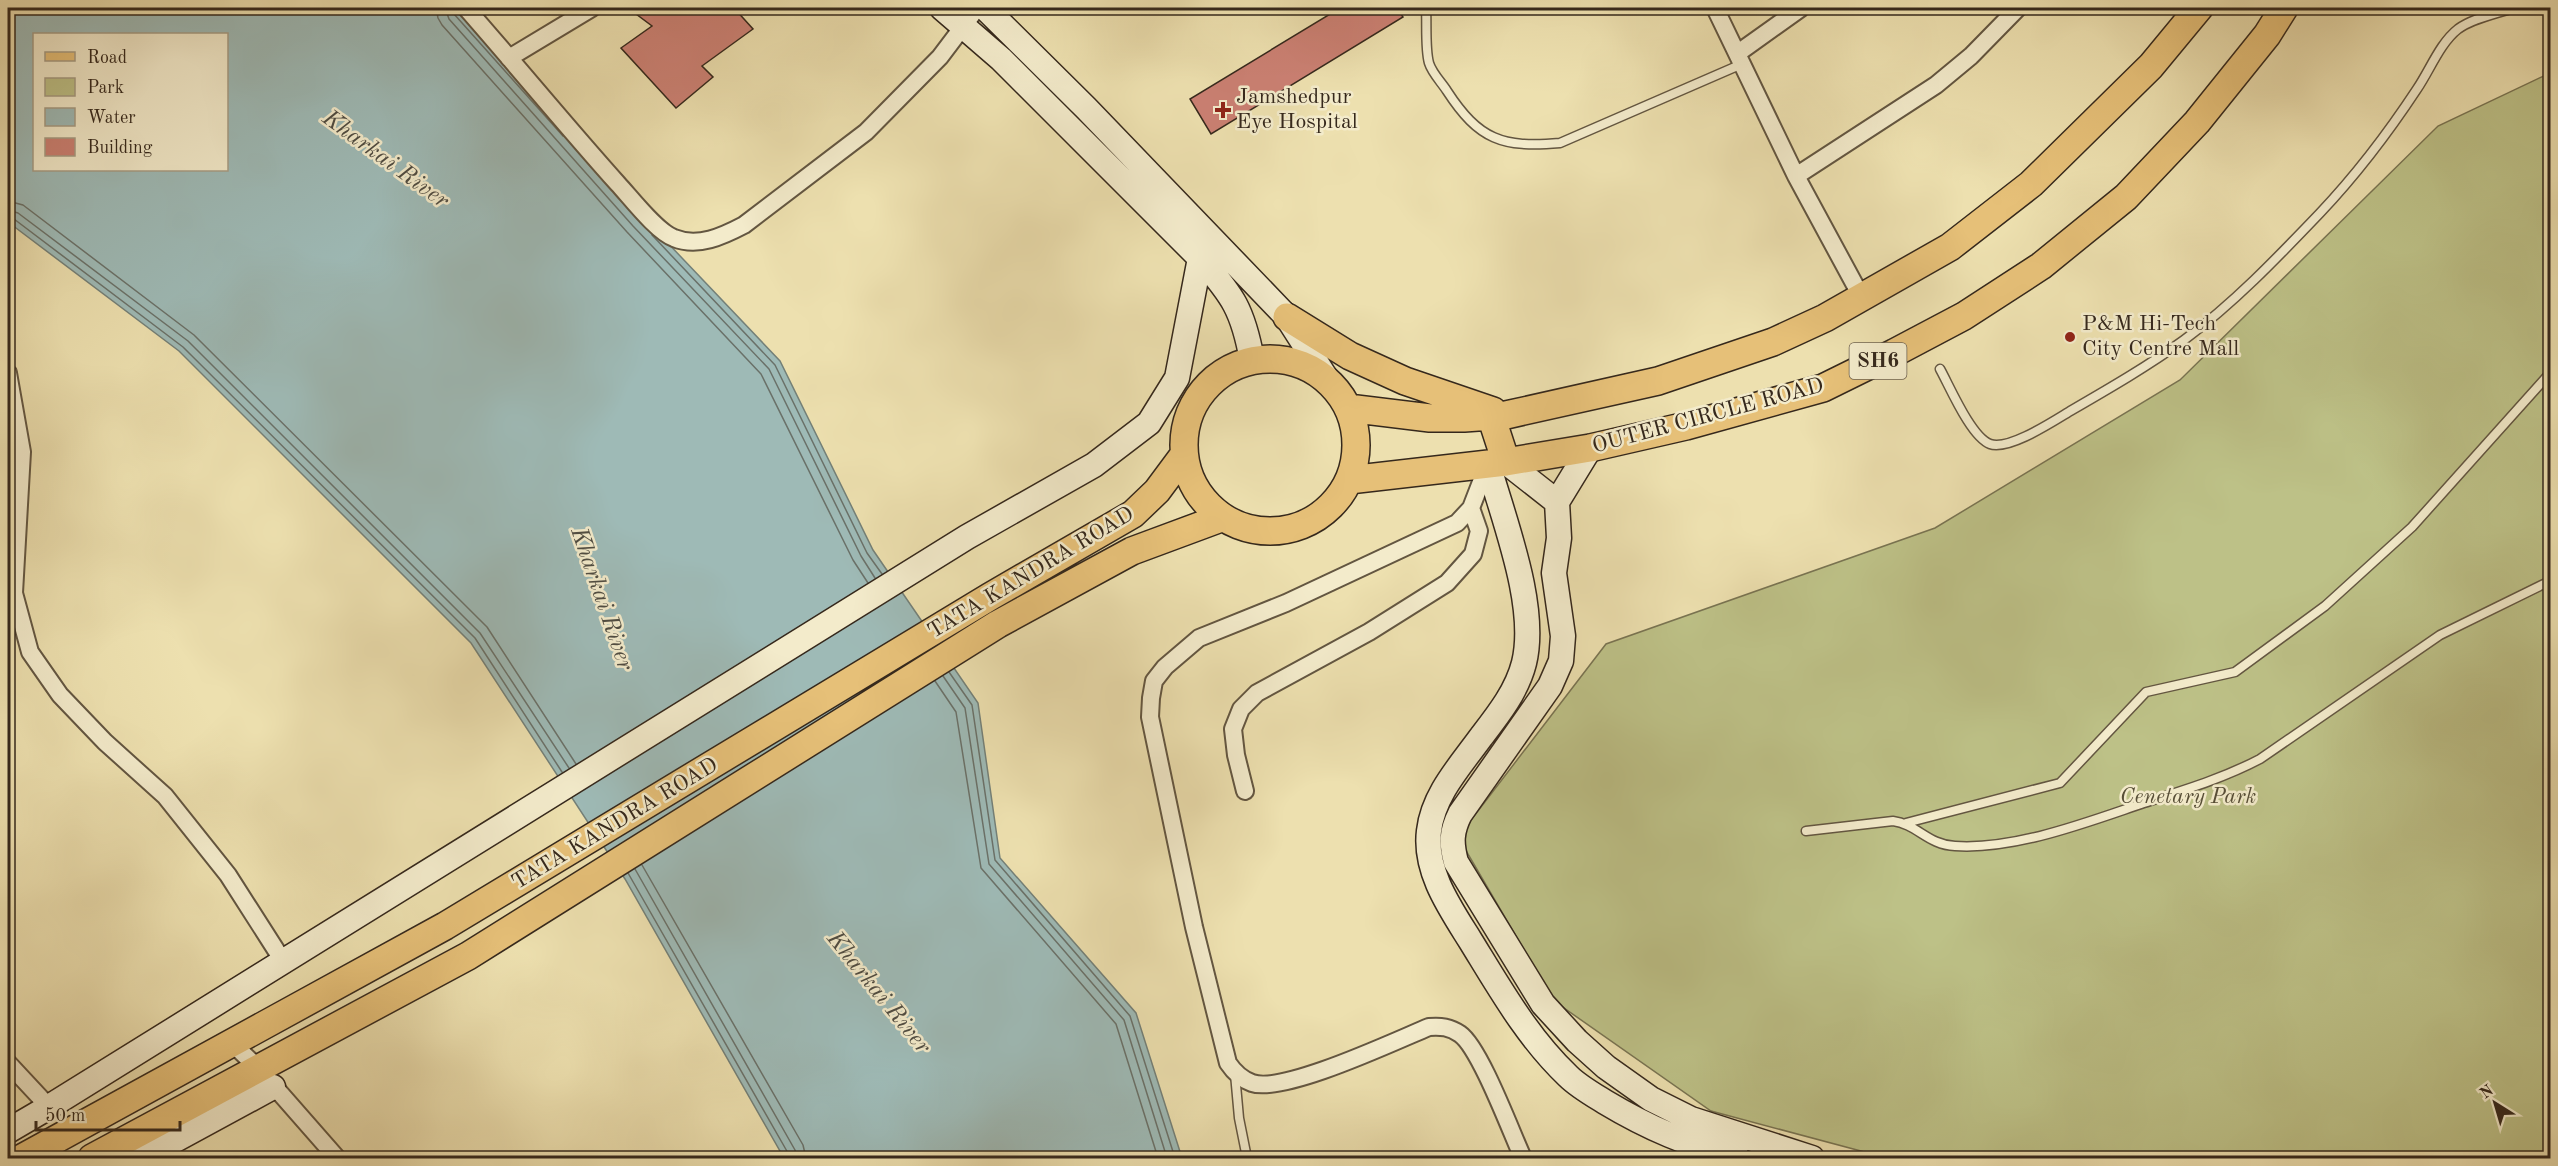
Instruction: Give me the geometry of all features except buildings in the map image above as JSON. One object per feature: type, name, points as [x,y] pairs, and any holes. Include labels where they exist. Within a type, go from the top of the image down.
[{"type":"main road","name":"SH6","points":[[1348,408],[1430,417],[1464,418],[1498,415],[1658,381],[1773,342],[1862,298],[1950,247],[2031,184],[2151,66],[2199,8]]},
{"type":"main road","name":"OUTER CIRCLE ROAD","points":[[1349,480],[1497,463],[1590,448],[1686,426],[1823,388],[1964,316],[2041,266],[2126,198],[2197,122],[2268,35],[2284,8]]},
{"type":"main road","points":[[1287,317],[1350,356],[1405,381],[1498,415],[1497,463]]},
{"type":"main road","points":[[1278,359],[1303,365],[1326,378],[1348,408],[1357,444],[1349,480],[1327,510],[1294,528],[1256,531],[1221,518],[1195,491],[1183,456],[1186,422],[1202,391],[1228,369],[1252,360],[1278,359]]},
{"type":"main road","name":"TATA KANDRA ROAD","points":[[22,1158],[445,926],[991,596],[1133,514],[1157,491],[1183,456]]},
{"type":"main road","points":[[92,1158],[266,1078],[468,956],[998,624],[1132,551],[1221,518]]},
{"type":"street","points":[[466,8],[651,220],[673,238],[699,242],[722,237],[744,225],[866,132],[940,57],[970,16]]},
{"type":"street","points":[[509,58],[592,8]]},
{"type":"street","points":[[942,8],[970,16],[1001,60],[1200,258],[1226,288],[1240,312],[1252,360]]},
{"type":"street","points":[[985,8],[1086,108],[1287,317],[1326,378]]},
{"type":"street","points":[[1715,8],[1796,176],[1862,298]]},
{"type":"street","points":[[1740,58],[1800,8]]},
{"type":"street","points":[[1796,176],[1936,85],[1971,56],[2018,8]]},
{"type":"street","points":[[8,1131],[967,537],[1094,465],[1149,423],[1177,378],[1200,258]]},
{"type":"street","points":[[8,373],[22,452],[14,593],[30,652],[60,695],[105,742],[165,796],[228,875],[283,961]]},
{"type":"street","points":[[1590,448],[1557,502],[1559,538],[1554,573],[1563,636],[1561,661],[1550,686],[1460,814],[1452,836],[1456,862],[1543,1004],[1577,1041],[1606,1067],[1651,1099],[1691,1119],[1812,1158]]},
{"type":"street","points":[[1497,463],[1557,502]]},
{"type":"street","points":[[1497,463],[1471,508],[1458,523],[1286,603],[1199,639],[1165,667],[1154,681],[1150,717],[1194,927],[1228,1063],[1235,1073],[1253,1083],[1270,1085],[1298,1079],[1429,1027],[1444,1026],[1460,1034],[1470,1044],[1487,1076],[1523,1158]]},
{"type":"street","points":[[1497,463],[1527,621],[1528,640],[1523,665],[1515,685],[1501,710],[1443,790],[1432,813],[1429,834],[1432,865],[1443,895],[1502,991],[1539,1044],[1569,1077],[1646,1126],[1687,1143],[1738,1158]]},
{"type":"street","points":[[1245,791],[1236,755],[1233,729],[1241,709],[1257,693],[1413,606],[1446,583],[1473,554],[1479,531],[1471,508]]},
{"type":"street","points":[[1527,621],[1561,618]]},
{"type":"street","points":[[232,1043],[320,1136],[337,1158]]},
{"type":"street","points":[[8,1063],[49,1107]]},
{"type":"street","points":[[142,1158],[266,1078]]},
{"type":"lane","points":[[1426,8],[1429,64],[1459,110],[1473,126],[1487,135],[1510,143],[1549,144],[1570,140],[1740,58]]},
{"type":"lane","points":[[1940,369],[1977,432],[1989,444],[1999,445],[2014,442],[2050,424],[2152,363],[2186,339],[2250,284],[2320,213],[2364,164],[2452,34],[2460,27],[2513,8]]},
{"type":"lane","points":[[1806,831],[1893,821],[1906,823],[2060,783],[2146,692],[2235,672],[2325,606],[2412,526],[2550,373]]},
{"type":"lane","points":[[1906,823],[1938,844],[1955,847],[1989,845],[2069,828],[2230,774],[2259,759],[2440,635],[2550,581]]},
{"type":"lane","points":[[1235,1073],[1239,1118],[1247,1158]]},
{"type":"green space","name":"Cenetary Park","points":[[2550,73],[2550,1158],[1887,1158],[1711,1111],[1554,1001],[1458,837],[1606,644],[1935,528],[2180,380],[2438,126]]},
{"type":"water","name":"Kharkai River","points":[[8,8],[457,8],[643,217],[780,361],[873,550],[978,703],[1000,858],[1136,1013],[1182,1158],[784,1158],[625,879],[471,643],[179,351],[8,222]]},
{"type":"place","name":"Jamshedpur Eye Hospital","points":[[1223,110]]},
{"type":"place","name":"P&M Hi-Tech City Centre Mall","points":[[2070,337]]}]
